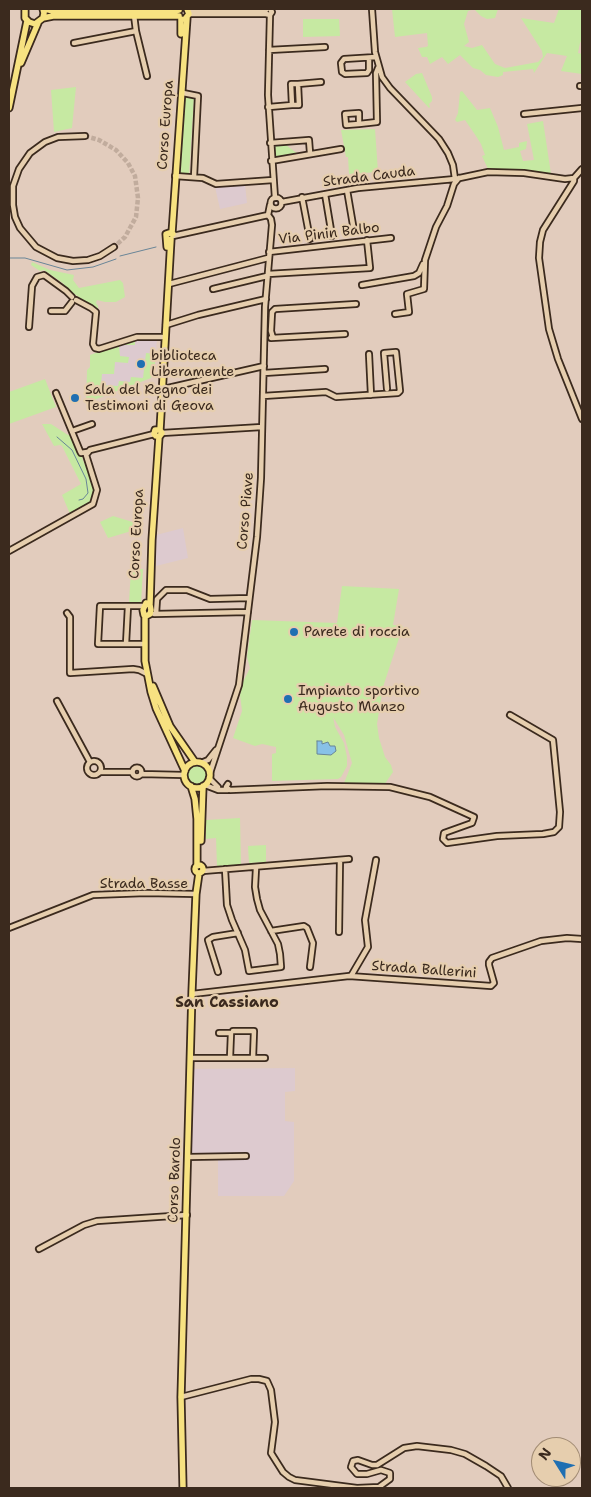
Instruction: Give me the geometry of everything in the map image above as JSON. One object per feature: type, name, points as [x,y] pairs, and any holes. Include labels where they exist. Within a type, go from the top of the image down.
[{"type":"main road","points":[[25,9],[24,15],[27,21],[32,24],[53,16],[133,12]]},
{"type":"main road","points":[[16,74],[44,13],[44,9],[184,13]]},
{"type":"main road","name":"Corso Europa","points":[[161,390],[162,337],[175,176],[184,13]]},
{"type":"main road","name":"Corso Europa","points":[[146,605],[169,284],[170,236],[184,13]]},
{"type":"main road","points":[[9,108],[27,21]]},
{"type":"main road","name":"Corso Europa","points":[[146,605],[158,433]]},
{"type":"main road","points":[[146,605],[150,615],[148,654],[154,689],[170,726],[198,762],[207,767],[209,776],[204,785],[197,788],[190,786],[186,781],[156,708],[145,661],[144,644],[150,615]]},
{"type":"main road","points":[[184,773],[189,765],[198,762]]},
{"type":"main road","name":"Corso Barolo","points":[[183,1488],[181,1397],[192,994],[196,894],[200,869],[204,785]]},
{"type":"main road","name":"Corso Barolo","points":[[190,786],[195,799],[200,869]]},
{"type":"street","points":[[362,285],[414,276],[419,273],[436,227],[448,206],[457,179],[453,165],[446,157],[438,139],[390,88],[378,66],[372,9]]},
{"type":"street","points":[[133,12],[147,76]]},
{"type":"street","points":[[184,13],[268,12],[268,107],[275,198]]},
{"type":"street","points":[[74,43],[136,31]]},
{"type":"street","points":[[269,50],[325,47]]},
{"type":"street","points":[[369,58],[369,70],[367,73],[345,74],[342,72],[341,63],[344,59],[376,57]]},
{"type":"street","points":[[359,124],[377,122],[376,73],[378,66]]},
{"type":"street","points":[[292,105],[291,84],[321,82]]},
{"type":"street","points":[[268,107],[299,105],[298,84]]},
{"type":"street","name":"Corso Europa","points":[[182,93],[198,96],[194,177]]},
{"type":"street","points":[[524,114],[582,108]]},
{"type":"street","points":[[85,136],[58,138],[45,142],[28,156],[17,174],[11,192],[15,217],[20,228],[36,248],[65,260],[79,261],[93,258],[107,253],[114,247]]},
{"type":"street","points":[[270,143],[309,140],[310,153]]},
{"type":"street","points":[[271,161],[341,148]]},
{"type":"street","points":[[582,168],[543,230],[539,258],[549,329],[558,359],[582,420]]},
{"type":"street","name":"Strada Cauda","points":[[282,202],[347,190],[457,179],[488,172],[524,173],[565,179],[574,178]]},
{"type":"street","points":[[175,176],[203,178],[216,184],[273,180]]},
{"type":"street","points":[[347,190],[354,231]]},
{"type":"street","points":[[325,194],[332,236]]},
{"type":"street","points":[[302,197],[310,239]]},
{"type":"street","points":[[275,198],[279,198],[282,202],[281,206],[277,209],[270,205],[271,200],[275,198]]},
{"type":"street","name":"Corso Piave","points":[[209,776],[239,685],[257,536],[261,478],[270,205]]},
{"type":"street","name":"Corso Piave","points":[[270,217],[274,216],[277,209]]},
{"type":"street","points":[[170,236],[270,217]]},
{"type":"street","name":"Via Pinin Balbo","points":[[169,284],[269,255],[391,238]]},
{"type":"street","points":[[213,289],[268,275],[370,268],[367,240]]},
{"type":"street","points":[[395,314],[409,312],[407,294],[424,289],[425,260]]},
{"type":"street","points":[[29,327],[32,286],[37,277],[44,275],[66,291],[73,299],[91,307],[96,312],[93,344],[95,348],[99,349],[137,337],[162,337]]},
{"type":"street","points":[[51,311],[65,311],[73,299]]},
{"type":"street","points":[[166,325],[198,315],[266,299]]},
{"type":"street","points":[[273,338],[271,331],[272,312],[275,309],[356,304]]},
{"type":"street","points":[[265,338],[345,334]]},
{"type":"street","points":[[263,396],[326,392],[336,397],[398,393],[400,391],[396,352],[384,353],[387,389]]},
{"type":"street","points":[[369,354],[372,395]]},
{"type":"street","points":[[161,390],[264,366]]},
{"type":"street","points":[[264,373],[325,369]]},
{"type":"street","points":[[56,393],[81,453],[158,433],[262,427]]},
{"type":"street","points":[[72,431],[92,424]]},
{"type":"street","points":[[9,551],[93,504],[97,490],[87,452]]},
{"type":"street","points":[[248,612],[150,615],[157,599],[166,590],[187,590],[210,599],[249,598]]},
{"type":"street","points":[[144,644],[98,644],[100,606],[146,605]]},
{"type":"street","points":[[126,644],[128,606]]},
{"type":"street","points":[[68,613],[70,618],[70,673],[133,669],[147,674]]},
{"type":"street","points":[[133,669],[145,661]]},
{"type":"street","points":[[57,700],[90,762]]},
{"type":"street","points":[[209,776],[218,787],[240,789],[327,786],[390,787],[430,797],[474,817],[472,823],[444,833],[443,839],[447,843],[497,836],[554,832],[559,827],[560,812],[554,740],[510,715]]},
{"type":"street","points":[[198,762],[208,760],[219,744]]},
{"type":"street","points":[[90,762],[99,764],[100,772]]},
{"type":"street","points":[[90,762],[87,768],[90,774],[96,775],[100,772],[132,772],[136,776],[141,774],[184,773]]},
{"type":"street","points":[[204,785],[218,790],[230,788]]},
{"type":"street","points":[[200,869],[256,868],[349,859]]},
{"type":"street","points":[[339,932],[340,860]]},
{"type":"street","name":"Strada Ballerini","points":[[352,976],[368,947],[365,920],[376,860]]},
{"type":"street","points":[[224,870],[228,905],[232,920],[245,950],[249,971],[281,967],[280,954],[257,899],[255,887],[256,868]]},
{"type":"street","name":"Strada Basse","points":[[9,928],[93,895],[146,892],[196,894]]},
{"type":"street","points":[[271,931],[304,926],[308,928],[313,943],[310,966]]},
{"type":"street","points":[[218,972],[208,940],[213,937],[238,933]]},
{"type":"street","name":"Strada Ballerini","points":[[192,994],[338,976],[491,986],[494,983],[489,962],[492,958],[541,941],[567,938],[582,939]]},
{"type":"street","points":[[233,1031],[254,1031],[253,1058]]},
{"type":"street","points":[[219,1034],[231,1033],[230,1058]]},
{"type":"street","points":[[191,1058],[265,1058]]},
{"type":"street","points":[[188,1157],[246,1156]]},
{"type":"street","points":[[39,1248],[84,1225],[97,1222],[187,1215]]},
{"type":"street","points":[[181,1397],[251,1380],[261,1379],[266,1381],[271,1390],[275,1422],[271,1453],[283,1472],[295,1480],[357,1488],[379,1487],[390,1480],[390,1473],[381,1470],[368,1474],[357,1474],[351,1468],[353,1461],[358,1460],[377,1465],[404,1448],[417,1446],[451,1450],[465,1454],[501,1476],[508,1488]]},
{"type":"shaded area","points":[[245,184],[247,203],[220,209],[215,187]]},
{"type":"shaded area","points":[[136,338],[157,339],[155,364],[152,364],[151,378],[86,403],[87,370],[90,367],[90,355]]},
{"type":"shaded area","points":[[183,528],[188,558],[156,566],[156,535]]},
{"type":"shaded area","points":[[295,1068],[295,1091],[285,1092],[285,1121],[294,1122],[294,1181],[284,1196],[218,1196],[218,1159],[184,1159],[188,1069]]},
{"type":"green space","points":[[392,9],[474,9],[468,11],[464,24],[469,42],[464,46],[472,48],[482,45],[495,64],[505,68],[538,62],[543,57],[542,51],[521,18],[554,23],[559,9],[582,9],[582,39],[578,53],[582,54],[582,74],[561,71],[567,56],[547,53],[534,73],[533,69],[503,72],[503,75],[498,77],[486,75],[480,70],[473,68],[460,55],[448,64],[442,57],[430,64],[427,57],[422,57],[418,48],[428,46],[427,33],[395,37]]},
{"type":"green space","points":[[474,9],[498,9],[495,18],[487,19]]},
{"type":"green space","points":[[303,19],[339,19],[340,36],[303,37]]},
{"type":"green space","points":[[422,73],[432,97],[429,108],[405,82],[416,74]]},
{"type":"green space","points":[[76,87],[72,128],[54,132],[51,90]]},
{"type":"green space","points":[[462,91],[477,110],[490,108],[498,127],[504,150],[519,147],[519,143],[527,141],[526,149],[520,151],[523,161],[534,160],[527,124],[543,121],[551,174],[515,169],[488,169],[482,156],[485,155],[481,144],[476,136],[465,120],[457,122],[455,120],[458,113],[460,92]]},
{"type":"green space","points":[[185,96],[194,97],[189,175],[180,174]]},
{"type":"green space","points":[[375,129],[378,172],[349,174],[348,157],[346,157],[341,130]]},
{"type":"green space","points":[[283,144],[298,154],[276,157],[275,145]]},
{"type":"green space","points":[[32,262],[50,270],[74,275],[73,280],[79,288],[120,280],[123,283],[125,297],[116,302],[97,300],[98,310],[64,287],[64,284],[44,270],[40,271],[31,265]]},
{"type":"green space","points":[[135,340],[135,345],[119,346],[120,356],[129,357],[128,363],[115,362],[114,374],[102,374],[101,385],[118,386],[119,381],[130,382],[131,377],[143,378],[146,353],[156,354],[155,364],[152,364],[151,378],[86,403],[87,370],[90,367],[90,355]]},
{"type":"green space","points":[[45,379],[56,407],[9,424],[9,392]]},
{"type":"green space","points":[[42,424],[51,424],[68,435],[71,434],[84,454],[82,458],[92,482],[95,483],[96,489],[92,502],[70,514],[62,495],[81,484],[62,446],[54,446]]},
{"type":"green space","points":[[113,516],[136,523],[138,529],[108,538],[100,522]]},
{"type":"green space","points":[[131,569],[143,569],[141,603],[129,602]]},
{"type":"green space","points":[[342,586],[399,589],[393,625],[403,626],[383,687],[377,724],[385,757],[391,765],[393,772],[384,785],[373,786],[344,783],[352,763],[344,735],[333,717],[335,727],[344,743],[347,757],[347,766],[341,777],[338,779],[272,781],[272,754],[276,753],[276,747],[262,744],[255,746],[233,738],[242,711],[240,695],[242,684],[250,668],[247,657],[252,620],[337,623]]},
{"type":"green space","points":[[197,765],[204,768],[207,775],[204,782],[197,785],[190,782],[187,775],[190,768]]},
{"type":"green space","points":[[240,818],[241,865],[217,866],[216,838],[206,839],[206,820]]},
{"type":"green space","points":[[266,845],[266,862],[249,863],[248,846]]},
{"type":"water","points":[[317,741],[322,741],[322,744],[328,742],[330,746],[335,746],[336,751],[331,755],[317,754]]},
{"type":"waterway","points":[[9,233],[9,248]]},
{"type":"waterway","points":[[120,256],[156,247]]},
{"type":"waterway","points":[[9,258],[25,258],[67,270],[93,267],[116,259]]},
{"type":"waterway","points":[[57,437],[72,450],[86,479],[88,493],[83,499],[79,500]]},
{"type":"tunnel","points":[[85,136],[99,140],[116,150],[128,163],[135,176],[138,198],[136,217],[125,237],[114,247]]},
{"type":"place","name":"biblioteca Liberamente","points":[[141,364]]},
{"type":"place","name":"Sala del Regno dei Testimoni di Geova","points":[[75,398]]},
{"type":"place","name":"Parete di roccia","points":[[294,632]]},
{"type":"place","name":"Impianto sportivo Augusto Manzo","points":[[288,699]]},
{"type":"district","name":"San Cassiano","points":[[227,1003]]}]
